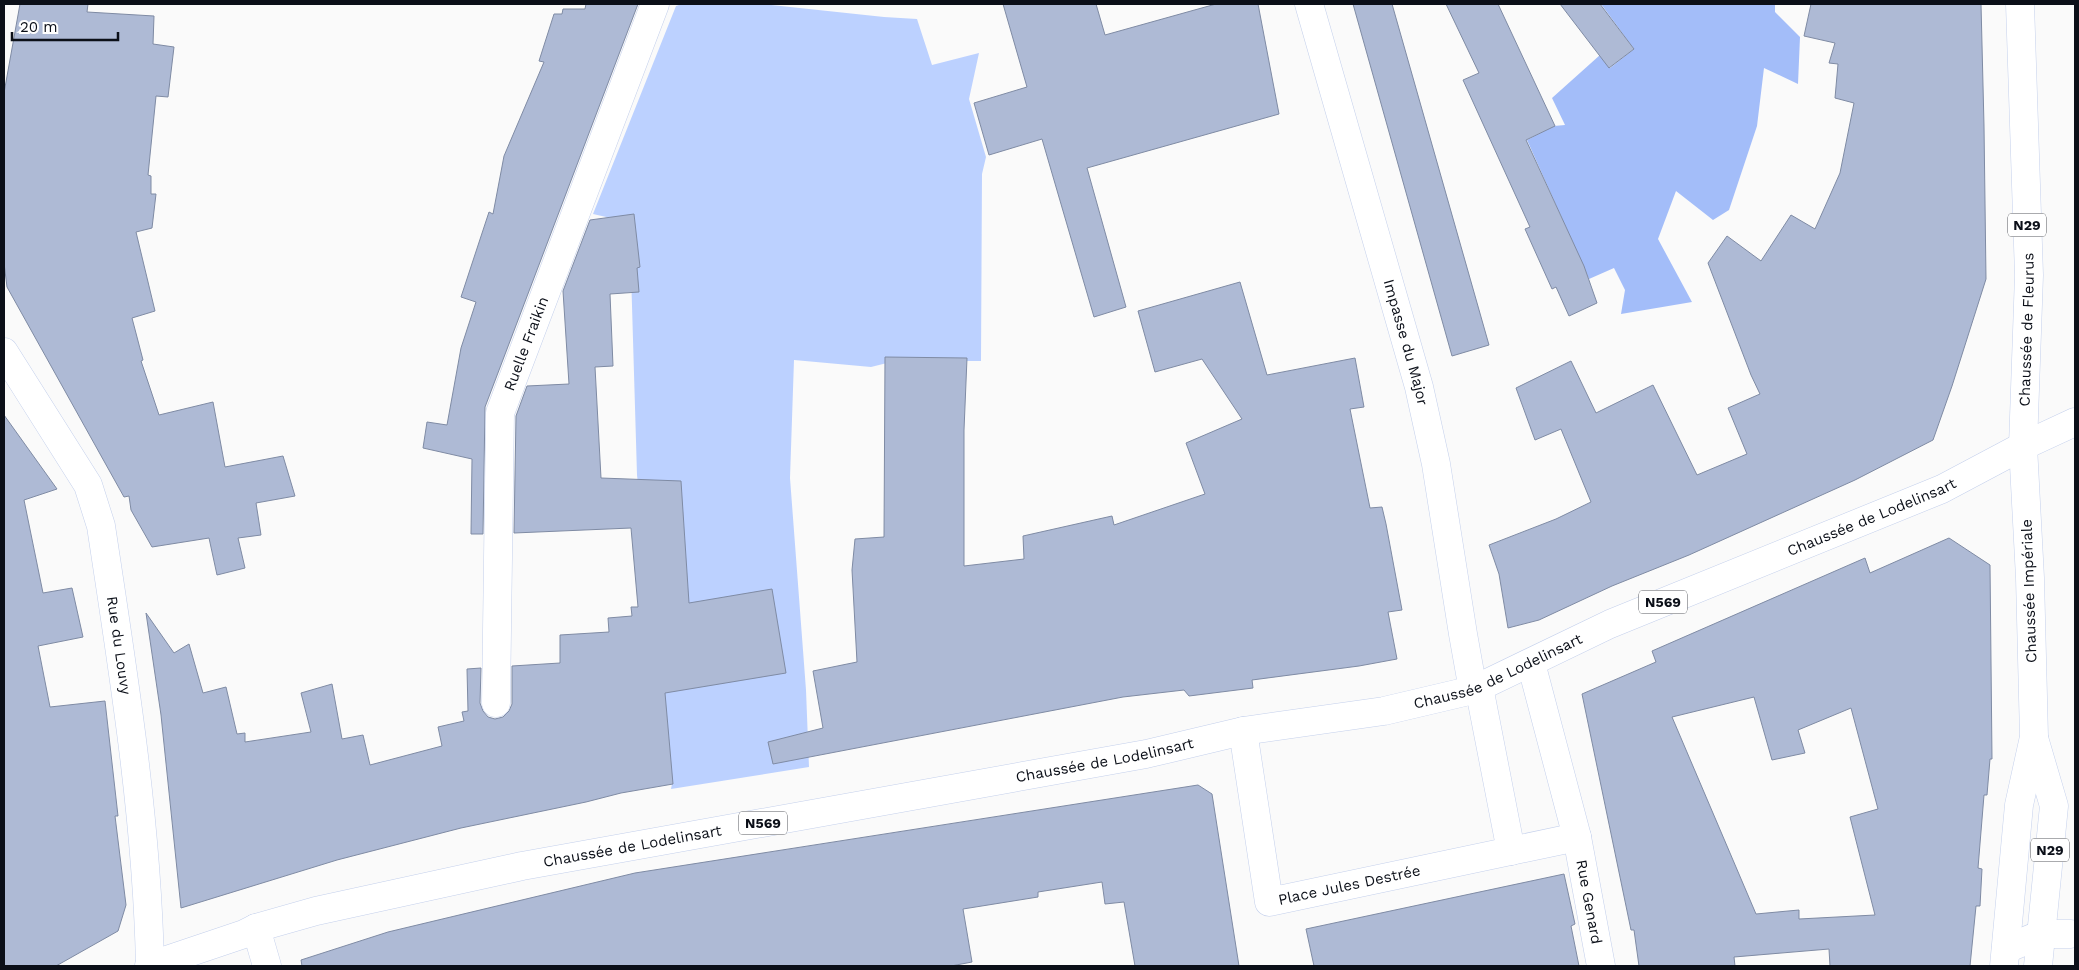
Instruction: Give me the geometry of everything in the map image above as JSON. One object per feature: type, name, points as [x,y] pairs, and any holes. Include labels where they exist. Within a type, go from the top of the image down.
[{"type":"main road","name":"Ruelle Fraikin","points":[[496,703],[500,413],[655,4]]},
{"type":"main road","name":"Impasse du Major","points":[[1308,4],[1419,387],[1436,464],[1462,634],[1476,689]]},
{"type":"main road","name":"Chaussée de Fleurus","points":[[2020,4],[2029,275],[2023,446]]},
{"type":"main road","name":"Rue du Louvy","points":[[4,352],[88,485],[101,526],[139,803],[150,930],[150,966]]},
{"type":"main road","name":"N569","points":[[2023,446],[2075,422]]},
{"type":"main road","name":"Chaussée de Lodelinsart","points":[[150,966],[244,934],[256,928],[316,911],[522,866],[1146,754],[1243,730],[1384,711],[1476,689],[1610,624],[1942,489],[2023,446]]},
{"type":"main road","name":"Chaussée Impériale","points":[[2005,958],[2019,805],[2034,737],[2030,578],[2023,446]]},
{"type":"main road","points":[[1531,663],[1576,837]]},
{"type":"main road","points":[[1476,689],[1511,851]]},
{"type":"main road","name":"Place Jules Destrée","points":[[1243,730],[1269,902],[1576,837]]},
{"type":"main road","name":"Chaussée Impériale","points":[[2034,737],[2054,806],[2038,966]]},
{"type":"main road","name":"Rue Genard","points":[[1576,837],[1601,966]]},
{"type":"main road","points":[[256,928],[267,966]]},
{"type":"main road","points":[[2005,958],[2042,934],[2071,934]]},
{"type":"shaded area","points":[[682,4],[762,4],[917,19],[932,65],[979,53],[969,99],[986,157],[982,174],[981,361],[895,361],[871,367],[794,360],[790,478],[806,690],[809,767],[671,789],[672,784],[637,475],[631,272],[633,223],[593,214],[676,6]]},
{"type":"shaded area","points":[[1601,4],[1775,4],[1775,12],[1800,37],[1798,84],[1764,68],[1757,126],[1729,210],[1713,220],[1676,191],[1658,239],[1692,302],[1621,314],[1625,290],[1614,268],[1589,279],[1527,140],[1554,126],[1565,125],[1552,98],[1600,55],[1610,68],[1634,49]]},
{"type":"building","points":[[20,4],[88,4],[87,12],[154,16],[153,44],[174,47],[168,97],[156,96],[148,175],[151,176],[151,194],[156,194],[152,228],[136,232],[155,311],[132,318],[143,360],[141,361],[159,415],[213,402],[225,467],[283,456],[295,496],[256,503],[261,535],[238,538],[245,568],[217,575],[209,538],[152,547],[131,510],[129,496],[124,497],[7,287],[4,263],[4,93]]},
{"type":"building","points":[[586,4],[638,4],[485,407],[483,534],[471,534],[472,459],[423,448],[427,422],[447,425],[461,348],[476,302],[461,297],[489,212],[493,214],[504,156],[544,62],[539,61],[554,14],[562,14],[563,9],[585,9]]},
{"type":"building","points":[[1003,4],[1096,4],[1105,35],[1216,4],[1258,4],[1279,114],[1087,168],[1126,307],[1094,317],[1042,139],[989,155],[974,103],[1027,87]]},
{"type":"building","points":[[1353,4],[1392,4],[1489,345],[1452,356]]},
{"type":"building","points":[[1446,4],[1498,4],[1555,126],[1526,140],[1584,266],[1597,303],[1569,316],[1556,287],[1552,289],[1525,229],[1530,227],[1463,80],[1479,73]]},
{"type":"building","points":[[1560,4],[1600,4],[1634,49],[1609,68]]},
{"type":"building","points":[[1811,4],[1981,4],[1986,279],[1933,440],[1855,480],[1689,555],[1612,586],[1539,620],[1508,628],[1499,574],[1489,545],[1556,519],[1591,502],[1561,429],[1535,440],[1516,388],[1571,361],[1596,413],[1653,385],[1697,475],[1747,454],[1728,408],[1760,394],[1708,263],[1727,236],[1761,261],[1791,215],[1815,229],[1840,173],[1854,103],[1835,98],[1838,64],[1829,63],[1835,43],[1804,36]]},
{"type":"building","points":[[634,214],[640,267],[637,268],[639,292],[610,294],[613,366],[595,367],[601,478],[681,481],[689,603],[772,589],[786,673],[665,693],[673,784],[621,793],[461,828],[337,860],[181,908],[161,715],[146,613],[174,653],[189,644],[203,693],[226,687],[237,734],[245,733],[245,742],[311,732],[301,693],[332,684],[342,739],[363,735],[370,765],[442,746],[438,727],[464,721],[462,712],[468,711],[467,669],[481,668],[480,703],[483,711],[488,717],[495,719],[503,717],[509,711],[512,704],[512,666],[560,663],[560,635],[609,632],[608,618],[632,616],[631,607],[638,607],[631,528],[514,533],[516,416],[527,386],[569,384],[563,291],[590,220]]},
{"type":"building","points":[[1240,282],[1267,375],[1355,358],[1364,407],[1350,409],[1370,508],[1382,507],[1386,524],[1402,610],[1388,612],[1397,659],[1252,680],[1253,688],[1189,696],[1184,690],[1123,697],[773,764],[768,742],[823,728],[813,671],[857,662],[852,570],[855,539],[884,537],[885,357],[967,358],[964,430],[964,566],[1024,559],[1023,536],[1112,516],[1114,525],[1205,494],[1186,443],[1242,419],[1202,359],[1155,372],[1138,311]]},
{"type":"building","points":[[4,415],[57,489],[24,500],[43,593],[72,588],[83,637],[38,646],[50,707],[105,701],[118,816],[115,816],[126,905],[118,931],[56,966],[4,966]]},
{"type":"building","points":[[1949,538],[1990,565],[1992,759],[1990,759],[1987,795],[1984,795],[1978,868],[1982,869],[1980,906],[1976,906],[1970,966],[1830,966],[1829,949],[1734,957],[1735,966],[1639,966],[1634,930],[1631,930],[1582,694],[1656,662],[1652,651],[1865,558],[1870,573]],"holes":[[[1754,697],[1772,760],[1805,753],[1798,730],[1851,708],[1878,809],[1850,817],[1875,915],[1799,919],[1799,910],[1756,914],[1672,717]]]},
{"type":"building","points":[[1198,785],[1212,794],[1239,966],[1135,966],[1124,902],[1105,904],[1102,882],[1038,892],[1038,897],[963,909],[972,962],[951,966],[302,966],[301,960],[388,932],[635,873]]},
{"type":"building","points":[[1564,874],[1575,924],[1571,926],[1579,966],[1314,966],[1306,929]]}]
